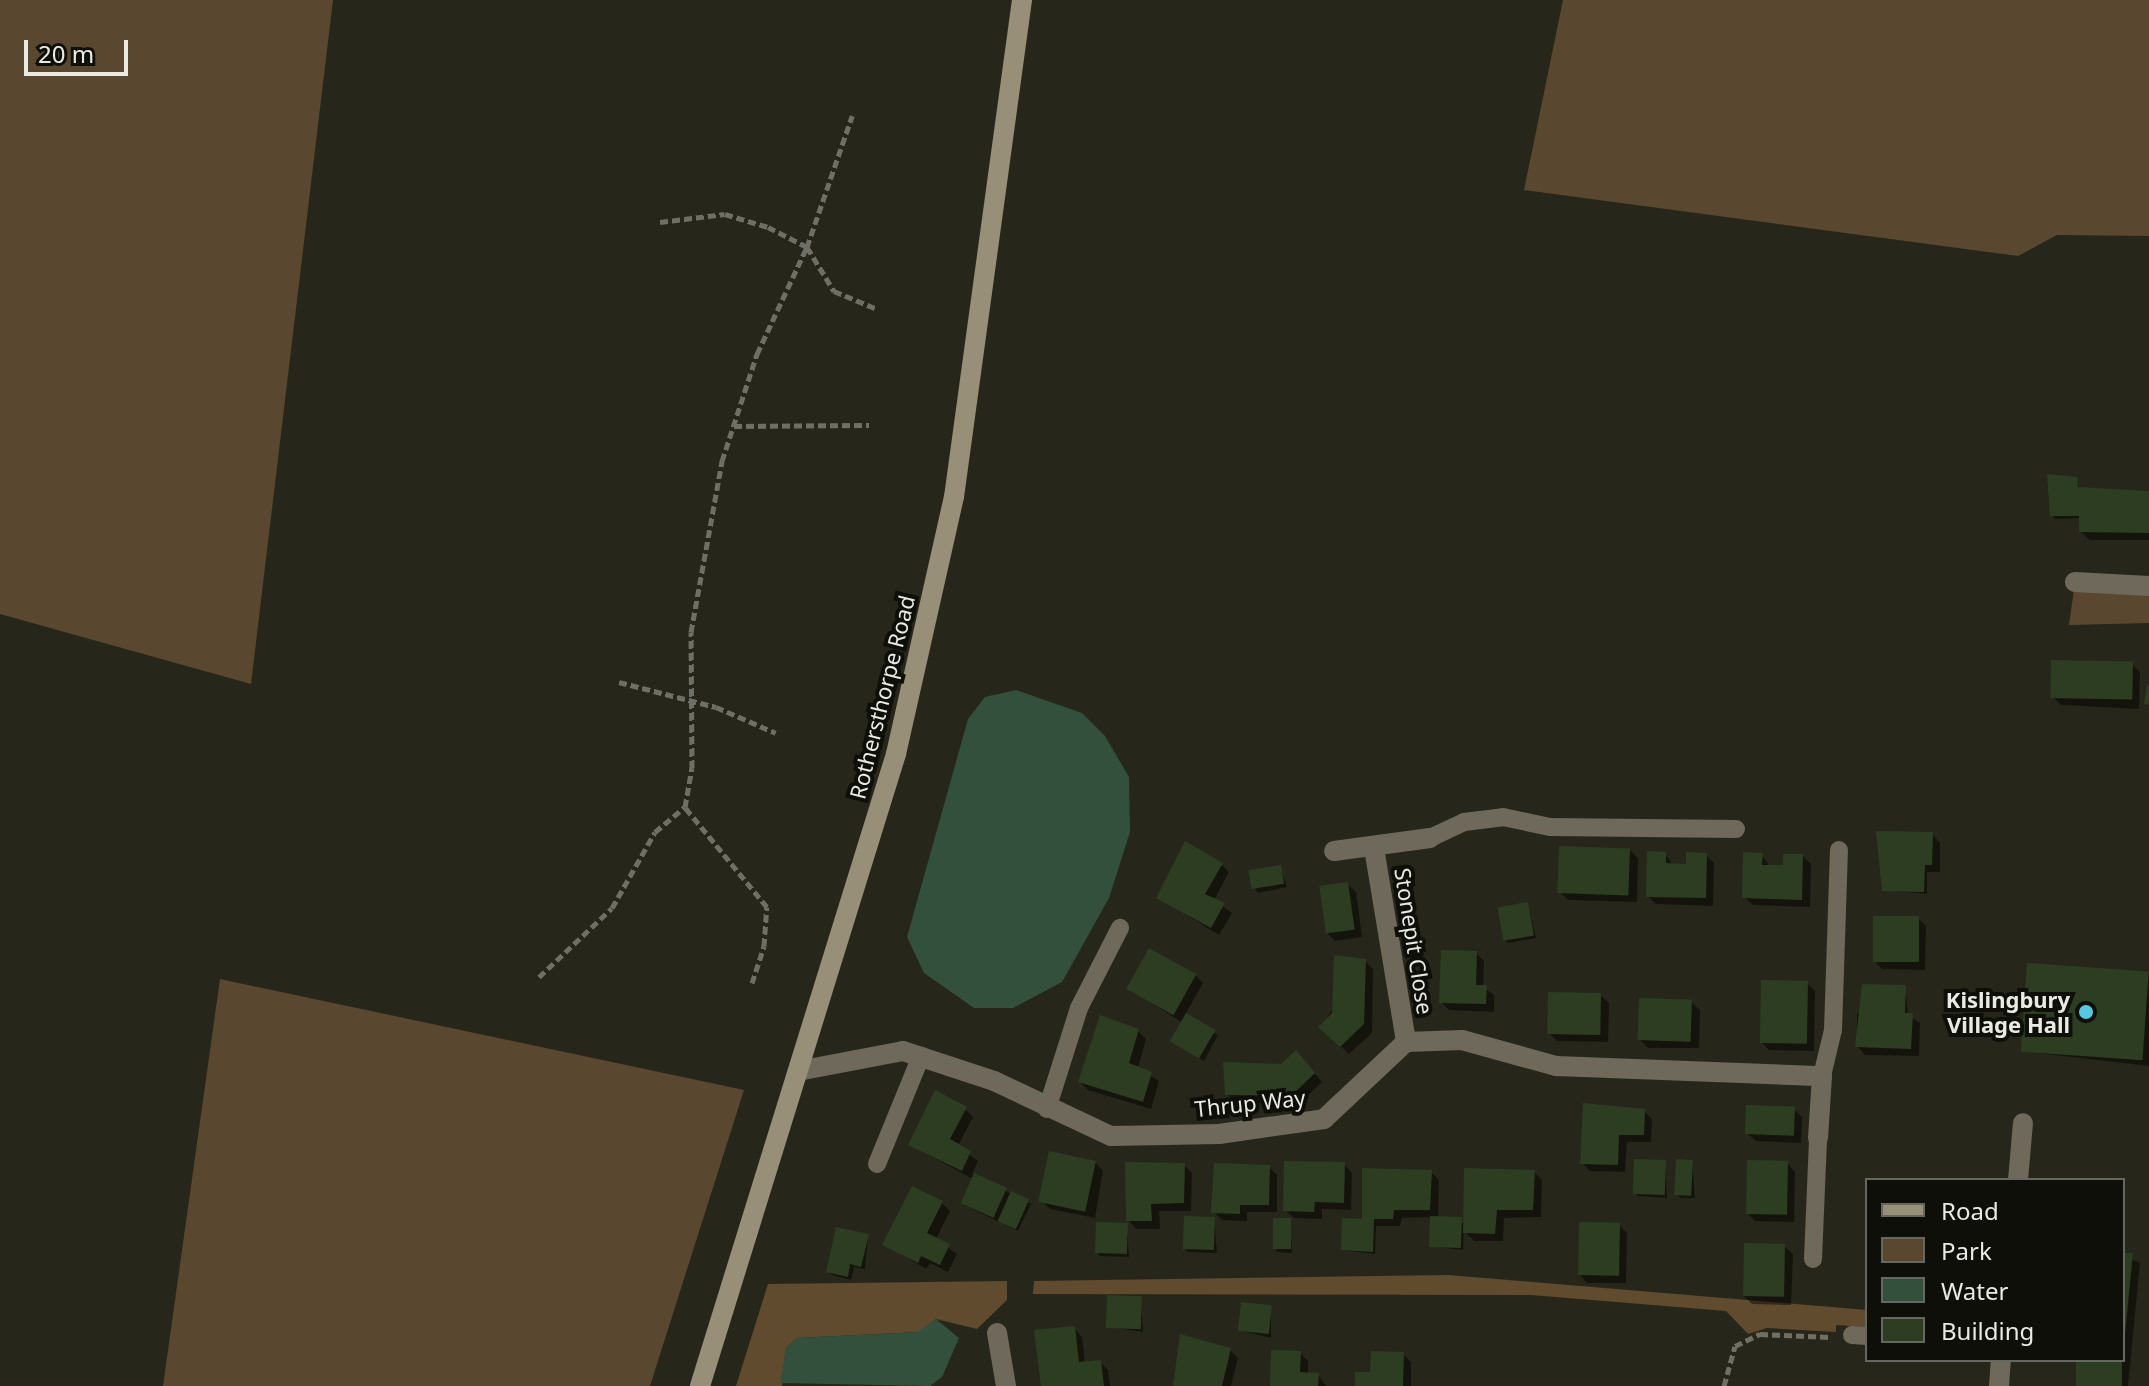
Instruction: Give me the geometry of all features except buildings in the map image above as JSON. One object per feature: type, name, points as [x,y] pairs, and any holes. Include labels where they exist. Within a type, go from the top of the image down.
[{"type":"street","name":"Rothersthorpe Road","points":[[700,1386],[896,754],[954,497],[1022,0]]},
{"type":"street","points":[[2075,582],[2149,586]]},
{"type":"street","name":"Stonepit Close","points":[[1334,851],[1430,838]]},
{"type":"street","name":"Stonepit Close","points":[[1374,848],[1406,1042]]},
{"type":"street","points":[[1406,1042],[1462,1040],[1556,1066],[1822,1076],[1818,1138]]},
{"type":"street","name":"Thrup Way","points":[[798,1071],[903,1051],[1007,1086],[1047,1109],[1111,1136],[1219,1134],[1324,1119],[1406,1042]]},
{"type":"street","points":[[2018,1178],[2023,1123]]},
{"type":"street","points":[[997,1333],[1006,1386]]},
{"type":"street","points":[[1999,1386],[2001,1362]]},
{"type":"lane","points":[[1430,838],[1464,822],[1503,817],[1550,827],[1736,829]]},
{"type":"lane","points":[[1822,1076],[1833,1030],[1839,850]]},
{"type":"lane","points":[[1047,1109],[1079,1008],[1120,928]]},
{"type":"lane","points":[[877,1164],[921,1056]]},
{"type":"lane","points":[[1813,1259],[1818,1138]]},
{"type":"path","points":[[539,977],[612,908],[655,832],[685,807],[692,768],[691,632],[701,558],[734,426],[757,354],[807,247],[852,116]]},
{"type":"path","points":[[660,222],[725,214],[807,247],[834,291],[877,309]]},
{"type":"path","points":[[734,426],[869,425]]},
{"type":"path","points":[[619,682],[691,701],[776,733]]},
{"type":"path","points":[[685,807],[767,907],[764,946],[752,983]]},
{"type":"path","points":[[1724,1386],[1735,1346],[1760,1334],[1860,1335]]},
{"type":"green space","points":[[0,0],[333,0],[251,684],[0,614]]},
{"type":"green space","points":[[1563,0],[2149,0],[2149,236],[2057,235],[2018,256],[1524,190]]},
{"type":"green space","points":[[2075,582],[2149,586],[2149,623],[2069,625]]},
{"type":"green space","points":[[220,979],[744,1090],[650,1386],[163,1386]]},
{"type":"shaded area","points":[[1448,1275],[1865,1310],[1865,1327],[1836,1325],[1836,1332],[1767,1328],[1748,1334],[1726,1311],[1531,1295],[1033,1294],[1034,1281]]},
{"type":"shaded area","points":[[1007,1281],[1007,1300],[977,1329],[936,1319],[919,1332],[797,1338],[786,1348],[782,1386],[736,1386],[768,1284]]},
{"type":"water","points":[[1016,690],[1082,713],[1105,736],[1129,777],[1130,832],[1109,898],[1062,982],[1013,1008],[974,1008],[924,973],[907,937],[968,719],[985,697]]},
{"type":"water","points":[[936,1319],[959,1338],[942,1377],[930,1386],[780,1383],[786,1348],[797,1338],[918,1332]]},
{"type":"place","name":"Kislingbury Village Hall","points":[[2086,1012]]}]
